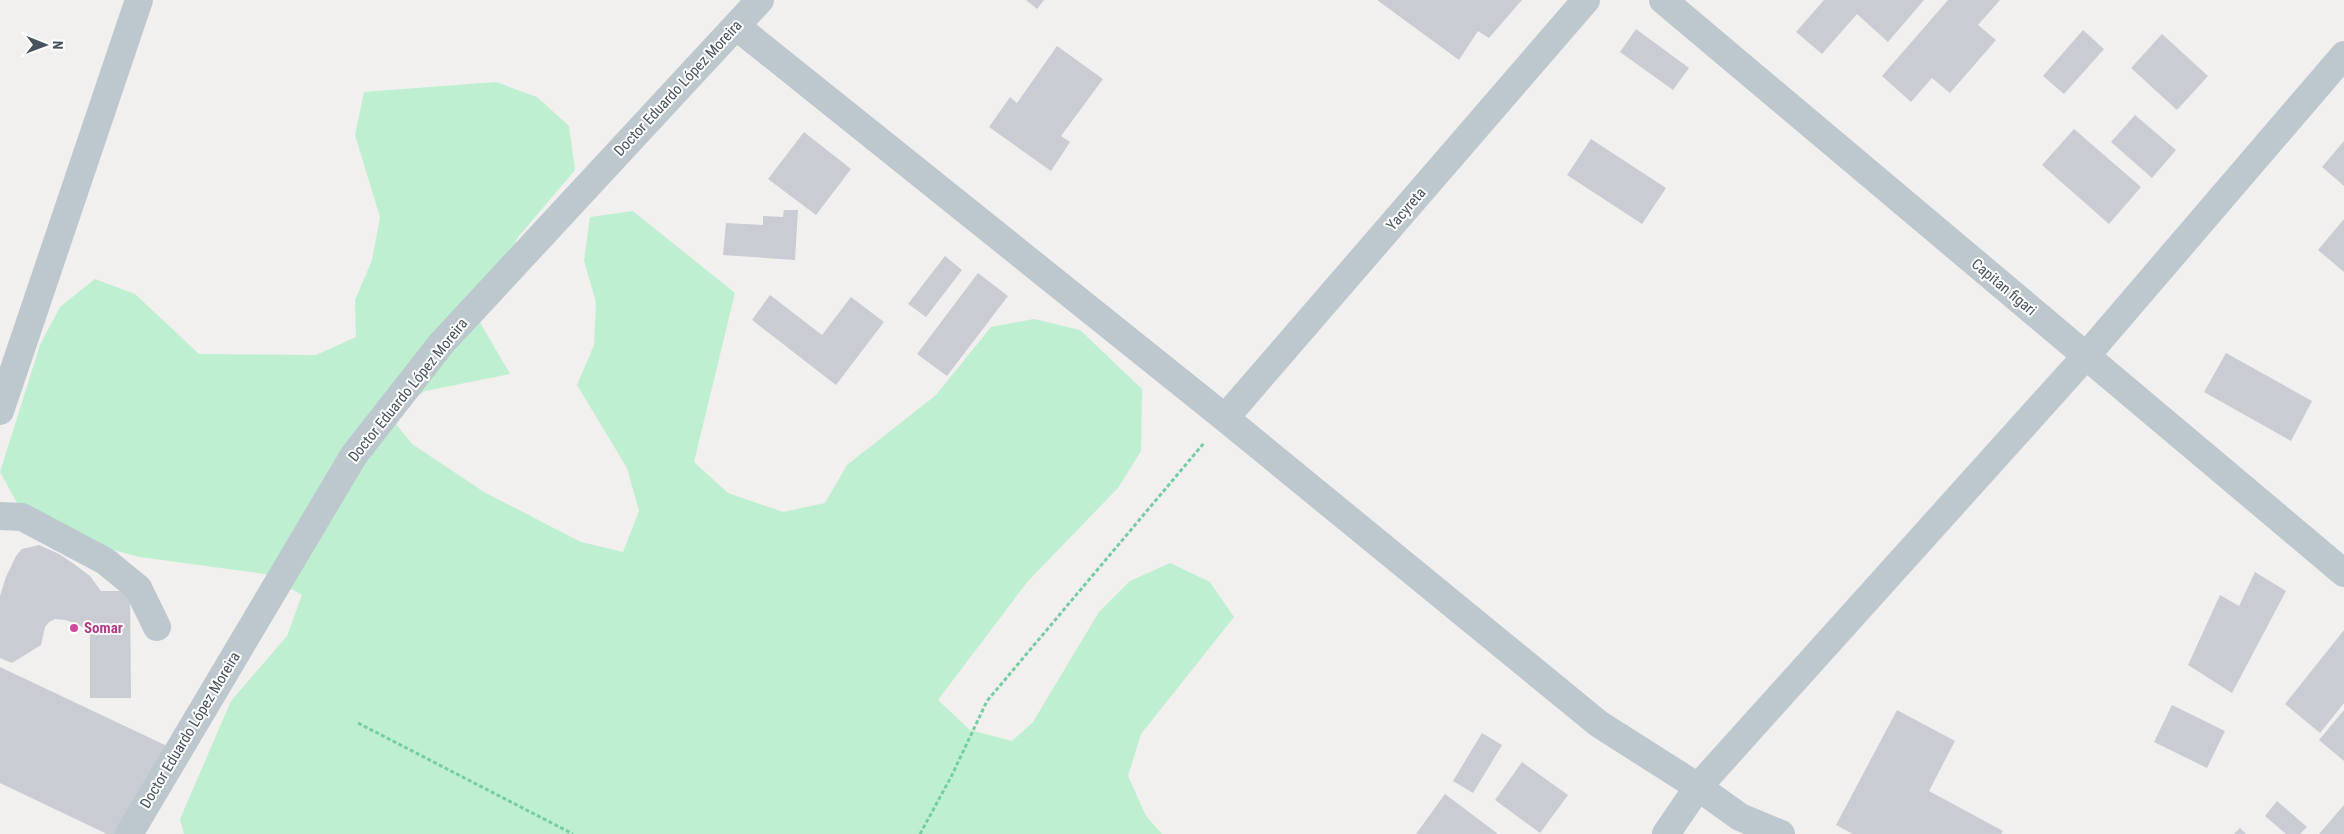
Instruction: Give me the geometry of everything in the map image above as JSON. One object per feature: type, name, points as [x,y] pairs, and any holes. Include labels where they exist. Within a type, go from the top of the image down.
[{"type":"street","points":[[0,411],[139,0]]},
{"type":"street","name":"Doctor Eduardo López Moreira","points":[[128,834],[354,455],[441,344],[760,0]]},
{"type":"street","name":"Yacyreta","points":[[1225,418],[1586,0]]},
{"type":"street","name":"Capitan figari","points":[[1664,0],[2344,574]]},
{"type":"street","points":[[736,26],[1225,418],[1599,724],[1698,787],[1740,817],[1780,834]]},
{"type":"street","points":[[1666,834],[1698,787],[2086,356],[2344,55]]},
{"type":"street","points":[[0,516],[22,517],[105,561],[138,588],[158,627]]},
{"type":"path","points":[[920,834],[952,778],[987,701],[1225,418]]},
{"type":"path","points":[[358,723],[573,834]]},
{"type":"green space","points":[[496,82],[537,97],[569,126],[575,170],[518,237],[477,317],[510,374],[425,391],[388,414],[412,444],[484,492],[581,542],[623,552],[639,511],[627,468],[577,385],[594,345],[596,302],[584,261],[590,217],[633,211],[735,293],[694,462],[728,493],[783,512],[825,503],[847,465],[936,395],[991,327],[1034,319],[1080,330],[1142,389],[1141,451],[1118,488],[1028,581],[938,700],[970,730],[1012,741],[1033,722],[1099,612],[1130,581],[1170,563],[1210,582],[1234,617],[1141,734],[1128,776],[1146,816],[1162,834],[184,834],[180,819],[231,701],[287,636],[302,595],[265,574],[140,557],[56,535],[21,510],[0,472],[40,345],[60,307],[95,279],[135,294],[199,354],[316,355],[356,337],[355,300],[372,260],[380,217],[355,135],[364,92]]},
{"type":"building","points":[[1026,0],[1044,0],[1037,9]]},
{"type":"building","points":[[1377,0],[1522,0],[1489,38],[1478,31],[1459,60]]},
{"type":"building","points":[[1824,0],[1924,0],[1888,42],[1857,14],[1822,54],[1796,32]]},
{"type":"building","points":[[1948,0],[2000,0],[1978,25],[1996,40],[1950,93],[1932,78],[1911,102],[1882,76]]},
{"type":"building","points":[[1636,29],[1689,68],[1673,90],[1620,52]]},
{"type":"building","points":[[2083,30],[2104,49],[2064,94],[2043,76]]},
{"type":"building","points":[[2162,34],[2208,76],[2177,110],[2131,68]]},
{"type":"building","points":[[1057,46],[1103,79],[1061,136],[1070,142],[1051,171],[989,127],[1010,97],[1017,103]]},
{"type":"building","points":[[2135,115],[2176,150],[2152,178],[2111,142]]},
{"type":"building","points":[[2074,129],[2141,187],[2109,224],[2042,165]]},
{"type":"building","points":[[804,132],[851,169],[816,215],[768,179]]},
{"type":"building","points":[[1591,139],[1666,188],[1642,224],[1567,175]]},
{"type":"building","points":[[2344,141],[2344,186],[2322,167]]},
{"type":"building","points":[[784,210],[798,210],[795,260],[723,255],[726,223],[763,225],[763,216],[783,217]]},
{"type":"building","points":[[2344,219],[2344,272],[2318,250]]},
{"type":"building","points":[[945,256],[962,270],[926,317],[908,304]]},
{"type":"building","points":[[978,273],[1008,296],[947,376],[917,354]]},
{"type":"building","points":[[770,295],[822,335],[851,297],[884,322],[836,385],[752,320]]},
{"type":"building","points":[[2226,353],[2312,401],[2291,441],[2204,392]]},
{"type":"building","points":[[39,545],[59,554],[74,564],[90,576],[101,591],[130,591],[131,698],[90,698],[90,630],[66,620],[55,619],[49,622],[45,627],[41,645],[12,663],[0,658],[0,596],[6,577],[16,556],[22,549]]},
{"type":"building","points":[[2255,572],[2286,591],[2232,693],[2188,665],[2220,595],[2239,606]]},
{"type":"building","points":[[2344,630],[2344,703],[2320,733],[2285,704]]},
{"type":"building","points":[[0,667],[167,746],[126,834],[107,834],[0,783]]},
{"type":"building","points":[[2172,705],[2225,731],[2207,768],[2154,742]]},
{"type":"building","points":[[1897,710],[1955,741],[1929,791],[2003,831],[2001,834],[1853,834],[1836,825]]},
{"type":"building","points":[[2344,710],[2344,761],[2319,740]]},
{"type":"building","points":[[1482,733],[1502,745],[1473,793],[1453,781]]},
{"type":"building","points":[[1522,762],[1568,795],[1540,833],[1495,800]]},
{"type":"building","points":[[1445,794],[1498,834],[1416,834]]},
{"type":"building","points":[[2277,801],[2307,827],[2300,834],[2286,834],[2265,816]]},
{"type":"building","points":[[2344,805],[2344,834],[2319,834]]},
{"type":"building","points":[[2240,828],[2246,834],[2234,834]]},
{"type":"place","name":"Somar","points":[[74,628]]}]
